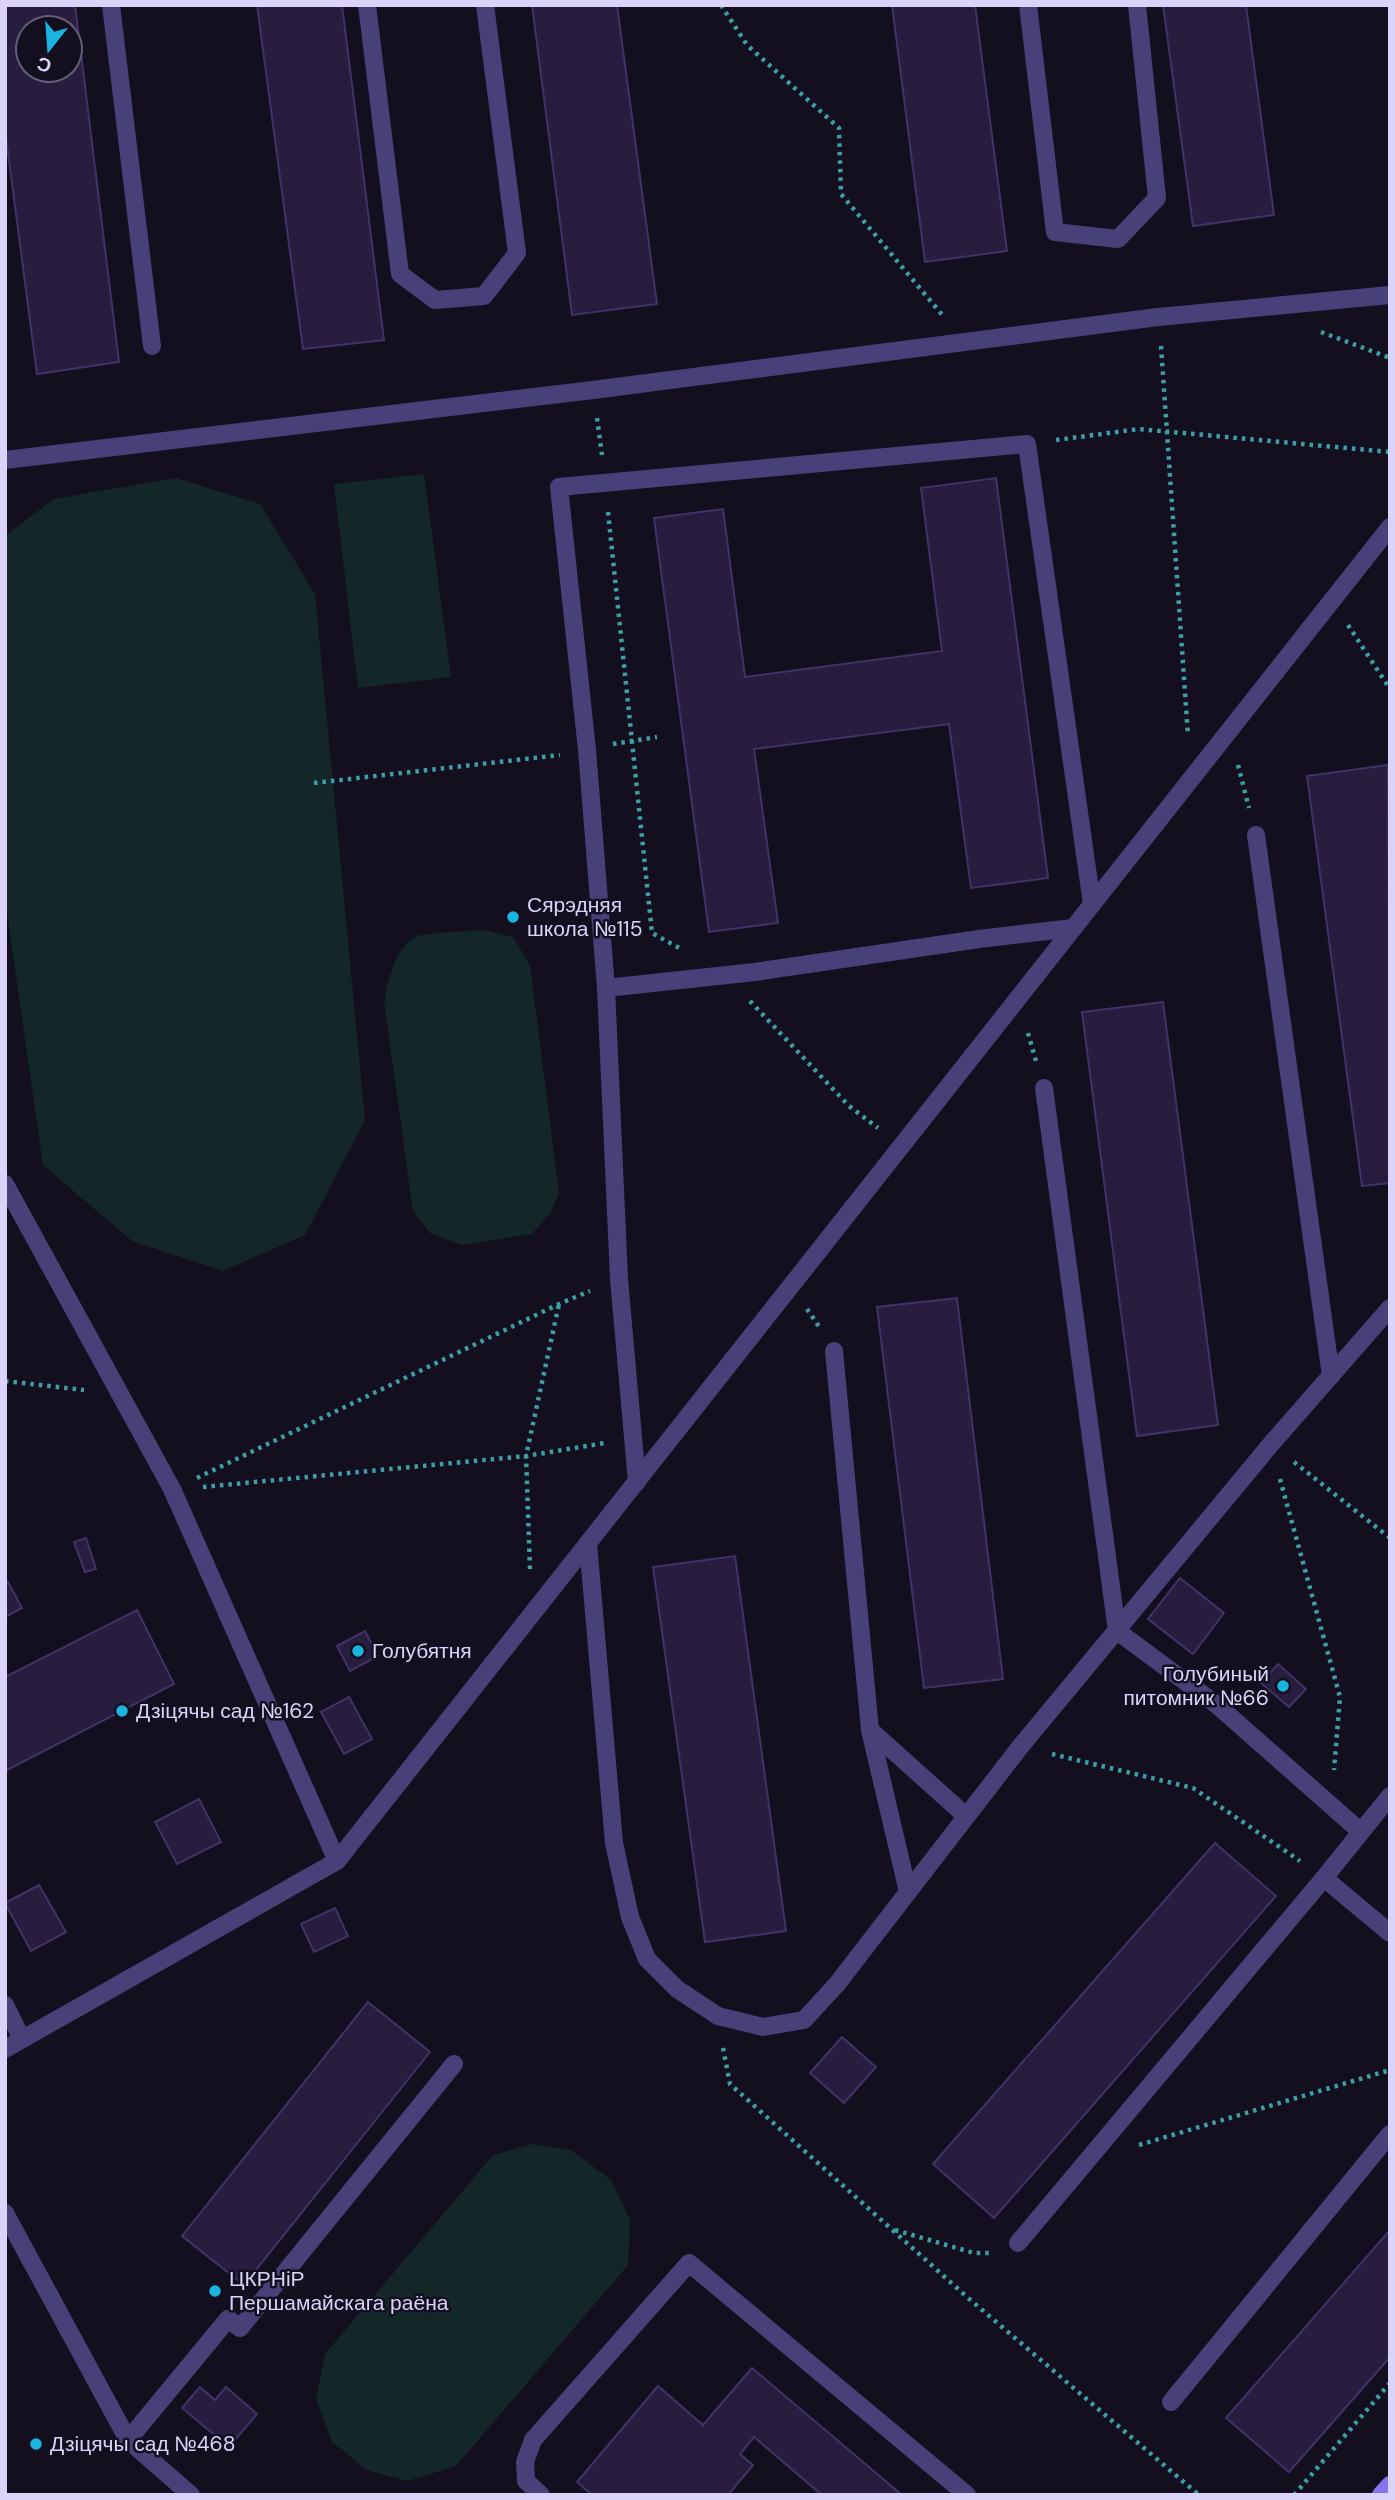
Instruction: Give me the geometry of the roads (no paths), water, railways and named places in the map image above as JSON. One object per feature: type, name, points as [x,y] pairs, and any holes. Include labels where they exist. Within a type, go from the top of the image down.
[{"type":"main road","points":[[1381,2495],[1390,2485]]},
{"type":"street","points":[[111,5],[152,346]]},
{"type":"street","points":[[367,5],[400,274],[435,300],[484,296],[517,253],[485,5]]},
{"type":"street","points":[[1028,5],[1055,232],[1118,239],[1157,198],[1137,5]]},
{"type":"street","points":[[5,460],[593,390],[1158,317],[1390,295]]},
{"type":"street","points":[[637,1482],[619,1279],[606,988],[587,750],[559,487],[1027,444],[1092,904]]},
{"type":"street","points":[[5,2049],[337,1861],[1390,527]]},
{"type":"street","points":[[1256,835],[1331,1376]]},
{"type":"street","points":[[606,988],[742,973],[1073,928]]},
{"type":"street","points":[[1044,1088],[1116,1631],[1217,1705],[1360,1831]]},
{"type":"street","points":[[5,1184],[172,1489],[337,1861]]},
{"type":"street","points":[[588,1544],[614,1843],[629,1917],[647,1959],[677,1989],[718,2016],[763,2027],[804,2020],[837,1984],[1020,1746],[1271,1444],[1390,1308]]},
{"type":"street","points":[[834,1351],[870,1730],[908,1892]]},
{"type":"street","points":[[870,1730],[966,1816]]},
{"type":"street","points":[[1018,2243],[1390,1796]]},
{"type":"street","points":[[1324,1878],[1390,1933]]},
{"type":"street","points":[[5,2005],[22,2039]]},
{"type":"street","points":[[128,2440],[228,2319],[240,2328],[454,2064]]},
{"type":"street","points":[[1171,2402],[1390,2134]]},
{"type":"street","points":[[5,2213],[128,2440],[182,2492]]},
{"type":"street","points":[[541,2495],[526,2481],[525,2462],[533,2440],[689,2263],[967,2495]]},
{"type":"place","name":"Сярэдняя школа №115","points":[[513,917]]},
{"type":"place","name":"Голубятня","points":[[358,1651]]},
{"type":"place","name":"Голубиный питомник №66","points":[[1283,1686]]},
{"type":"place","name":"Дзіцячы сад №162","points":[[122,1711]]},
{"type":"place","name":"ЦКРНіР Першамайскага раёна","points":[[215,2291]]},
{"type":"place","name":"Дзіцячы сад №468","points":[[36,2444]]}]
